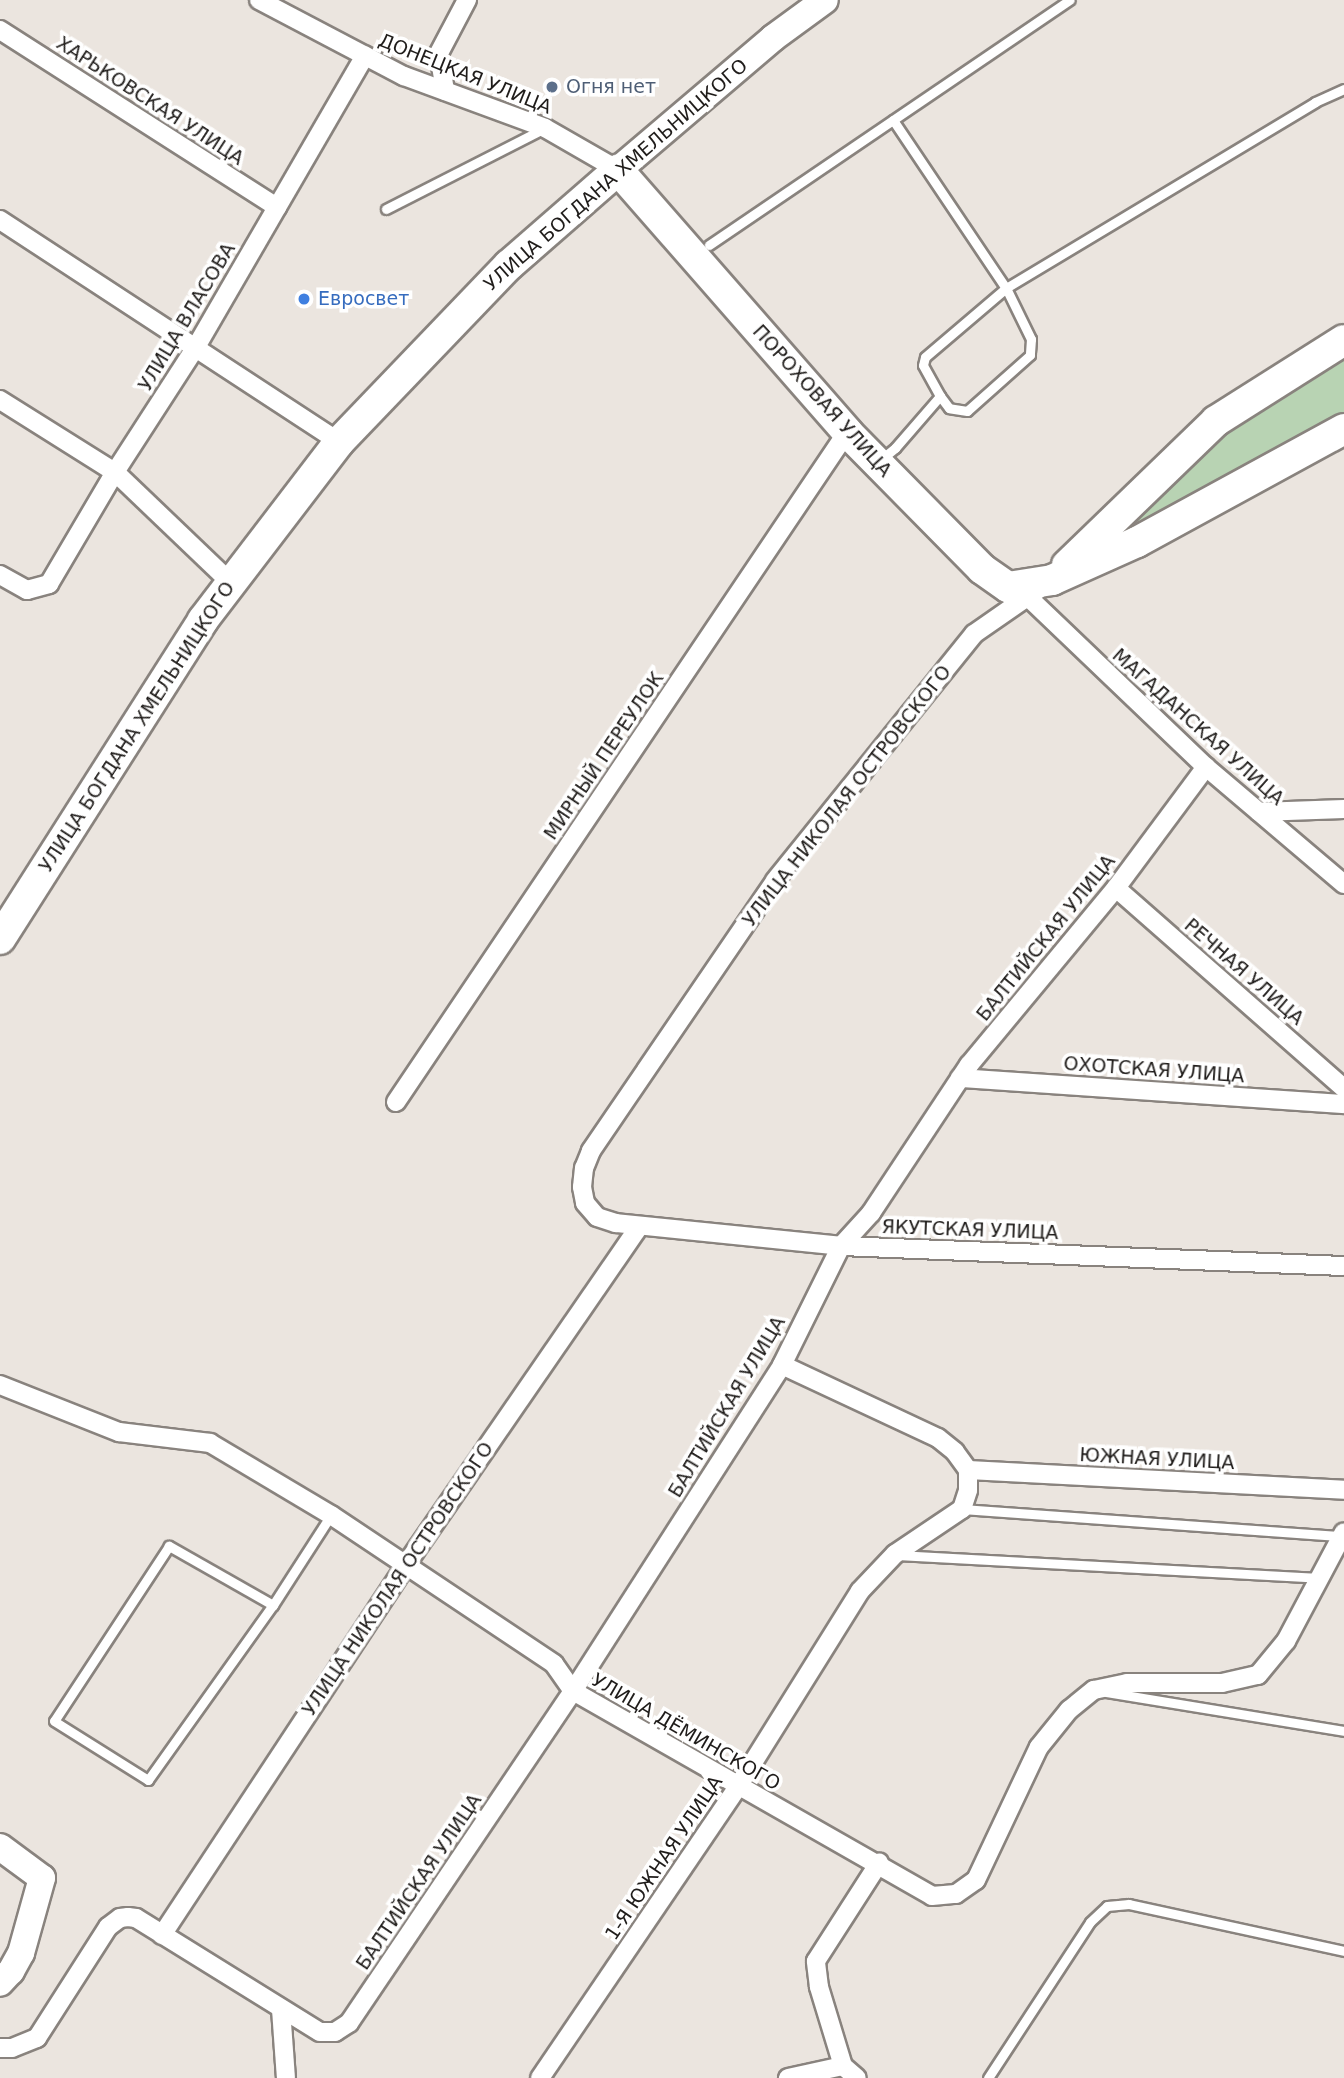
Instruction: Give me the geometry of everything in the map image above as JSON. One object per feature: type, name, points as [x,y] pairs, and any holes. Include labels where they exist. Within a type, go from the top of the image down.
[{"type":"main road","name":"УЛИЦА БОГДАНА ХМЕЛЬНИЦКОГО","points":[[3,928],[203,620],[339,442],[509,265],[773,38],[825,0]]},
{"type":"main road","name":"ПОРОХОВАЯ УЛИЦА","points":[[618,170],[847,432],[982,569],[1008,587],[1052,580]]},
{"type":"main road","name":"УЛИЦА НИКОЛАЯ ОСТРОВСКОГО","points":[[1052,580],[1216,421],[1344,340]]},
{"type":"main road","name":"УЛИЦА НИКОЛАЯ ОСТРОВСКОГО","points":[[1052,580],[1137,542],[1344,429]]},
{"type":"main road","points":[[0,1847],[43,1878],[21,1953],[11,1971],[0,1983]]},
{"type":"street","name":"ДОНЕЦКАЯ УЛИЦА","points":[[259,0],[404,76],[545,128],[618,170]]},
{"type":"street","points":[[445,91],[439,53],[467,0]]},
{"type":"street","name":"ХАРЬКОВСКАЯ УЛИЦА","points":[[0,30],[277,207]]},
{"type":"street","name":"УЛИЦА ВЛАСОВА","points":[[0,575],[19,587],[35,589],[49,583],[115,472],[196,347],[365,57]]},
{"type":"street","points":[[0,220],[339,442]]},
{"type":"street","points":[[0,400],[115,472],[231,583]]},
{"type":"street","name":"МИРНЫЙ ПЕРЕУЛОК","points":[[396,1102],[847,432]]},
{"type":"street","name":"УЛИЦА НИКОЛАЯ ОСТРОВСКОГО","points":[[597,1217],[585,1203],[582,1187],[584,1168],[591,1151],[775,881],[974,634],[1052,580]]},
{"type":"street","name":"МАГАДАНСКАЯ УЛИЦА","points":[[1028,597],[1206,767],[1344,884]]},
{"type":"street","name":"БАЛТИЙСКАЯ УЛИЦА","points":[[0,2048],[12,2048],[37,2038],[113,1922],[120,1918],[136,1919],[320,2032],[335,2032],[349,2023],[573,1691],[782,1365],[841,1246],[871,1213],[960,1078],[1116,888],[1206,767]]},
{"type":"street","points":[[1259,812],[1344,809]]},
{"type":"street","name":"РЕЧНАЯ УЛИЦА","points":[[1116,888],[1344,1088]]},
{"type":"street","name":"ОХОТСКАЯ УЛИЦА","points":[[960,1078],[1344,1104]]},
{"type":"street","name":"ЯКУТСКАЯ УЛИЦА","points":[[597,1217],[639,1227],[841,1246],[1344,1266]]},
{"type":"street","name":"УЛИЦА НИКОЛАЯ ОСТРОВСКОГО","points":[[162,1935],[405,1566],[639,1227]]},
{"type":"street","points":[[782,1365],[938,1438],[955,1452],[968,1470],[968,1490],[961,1509]]},
{"type":"street","name":"УЛИЦА ДЁМИНСКОГО","points":[[0,1385],[119,1432],[210,1443],[331,1515],[554,1664],[573,1691],[737,1788],[878,1863],[932,1896],[956,1894],[975,1880],[1039,1747],[1069,1710],[1094,1690]]},
{"type":"street","name":"ЮЖНАЯ УЛИЦА","points":[[968,1470],[1344,1490]]},
{"type":"street","name":"1-Я ЮЖНАЯ УЛИЦА","points":[[540,2078],[737,1788],[860,1591],[895,1555],[961,1509]]},
{"type":"street","points":[[1094,1690],[1127,1683],[1222,1683],[1258,1675],[1286,1641],[1343,1534]]},
{"type":"street","points":[[857,2078],[843,2066],[819,1987],[816,1961],[878,1863]]},
{"type":"street","points":[[281,2008],[286,2078]]},
{"type":"street","points":[[788,2078],[843,2066]]},
{"type":"lane","points":[[709,245],[1070,0]]},
{"type":"lane","points":[[893,120],[1006,288],[1031,339],[1030,355],[967,411],[949,408],[923,365],[925,357],[1006,288],[1315,102],[1344,89]]},
{"type":"lane","points":[[386,209],[545,128]]},
{"type":"lane","points":[[876,463],[895,448],[940,396]]},
{"type":"lane","points":[[961,1509],[1343,1534]]},
{"type":"lane","points":[[273,1605],[169,1546],[54,1721],[148,1780],[273,1605],[331,1515]]},
{"type":"lane","points":[[895,1555],[1319,1577]]},
{"type":"lane","points":[[1094,1690],[1344,1731]]},
{"type":"lane","points":[[988,2078],[1090,1922],[1108,1906],[1129,1904],[1344,1951]]},
{"type":"green space","points":[[1344,355],[1344,417],[1139,524],[1136,523],[1134,520],[1222,431]]},
{"type":"place","name":"Огня нет","points":[[552,87]]},
{"type":"place","name":"Евросвет","points":[[304,299]]}]
